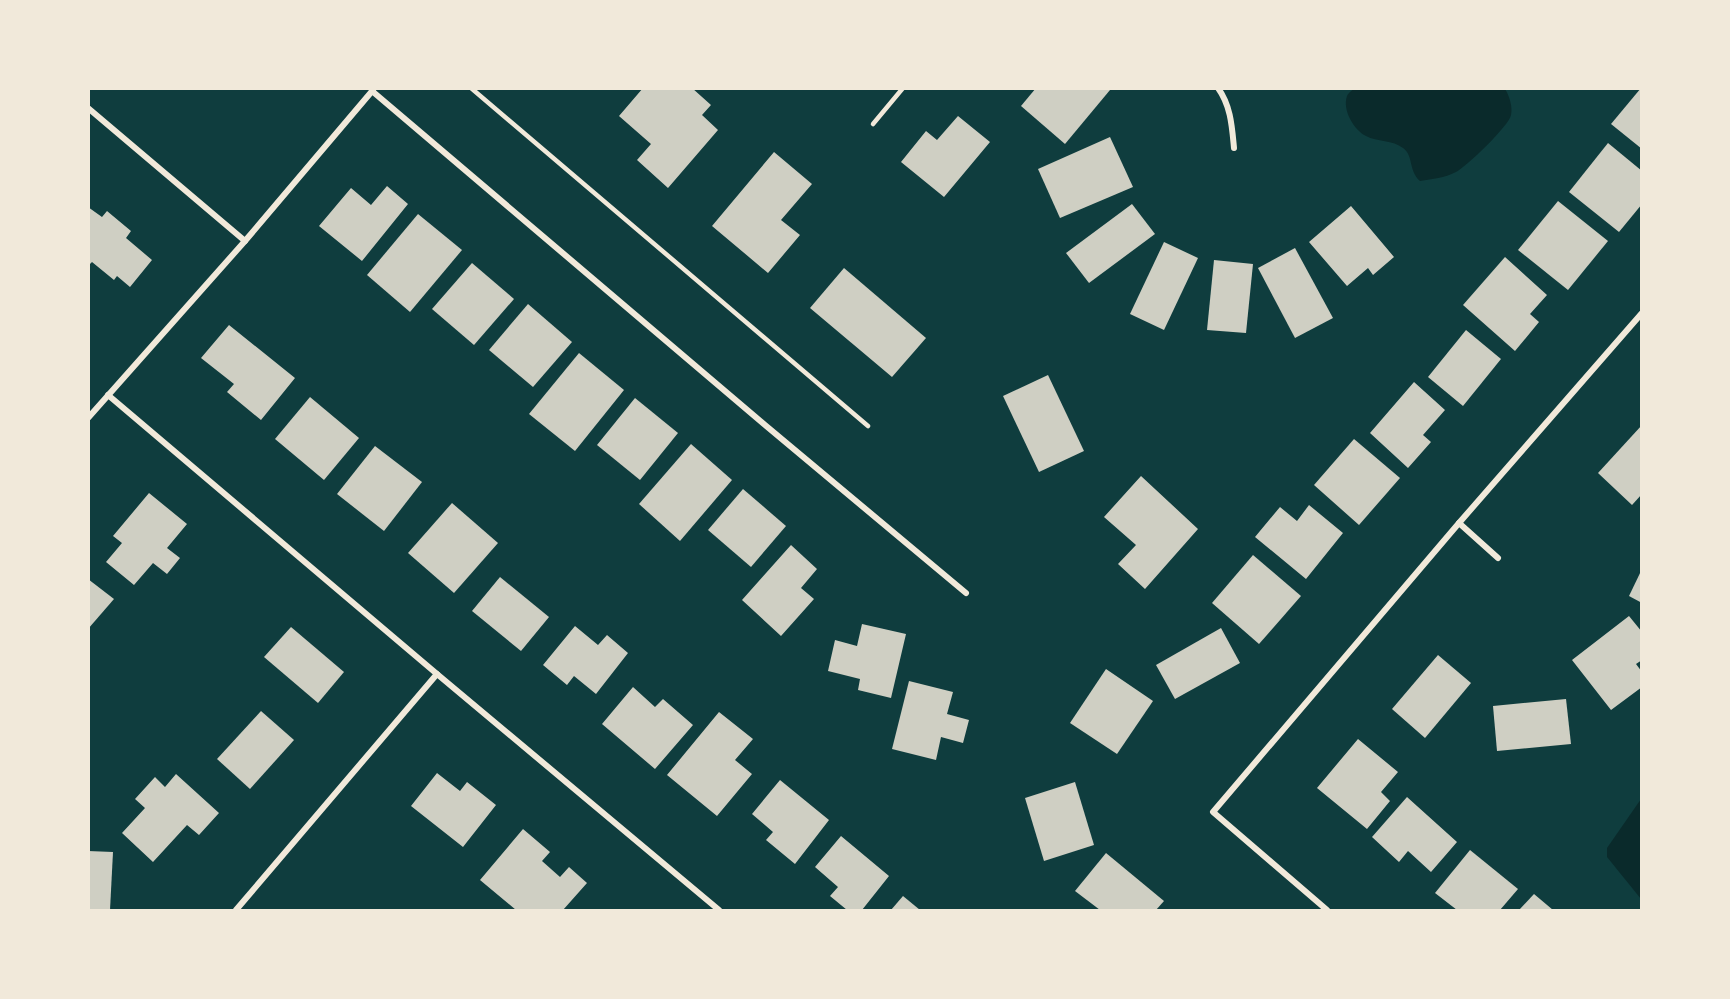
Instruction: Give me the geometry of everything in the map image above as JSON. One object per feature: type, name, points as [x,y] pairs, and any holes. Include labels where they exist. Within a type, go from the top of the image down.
[{"type":"street","points":[[1218,88],[1231,118],[1234,148]]},
{"type":"street","points":[[88,418],[373,90],[966,593]]},
{"type":"street","points":[[88,108],[244,241]]},
{"type":"street","points":[[1327,910],[1213,812],[1641,313]]},
{"type":"street","points":[[108,395],[436,674],[719,910]]},
{"type":"street","points":[[1459,523],[1498,558]]},
{"type":"street","points":[[236,910],[436,674]]},
{"type":"lane","points":[[471,88],[868,426]]},
{"type":"lane","points":[[873,124],[903,88]]},
{"type":"water","points":[[1354,89],[1505,89],[1510,101],[1511,115],[1495,137],[1456,172],[1420,181],[1403,148],[1370,138],[1362,133],[1353,124],[1346,107],[1347,96]]},
{"type":"water","points":[[1641,799],[1641,899],[1607,857],[1607,848]]},
{"type":"building","points":[[643,88],[692,88],[711,105],[702,115],[718,130],[668,188],[637,160],[651,144],[619,116]]},
{"type":"building","points":[[1036,88],[1108,88],[1110,90],[1065,144],[1021,106]]},
{"type":"building","points":[[1642,88],[1642,149],[1611,124]]},
{"type":"building","points":[[958,116],[990,142],[944,197],[901,162],[926,131],[937,140]]},
{"type":"building","points":[[1110,137],[1133,187],[1060,218],[1038,169]]},
{"type":"building","points":[[1608,143],[1642,171],[1642,204],[1619,232],[1569,192]]},
{"type":"building","points":[[774,152],[812,184],[781,220],[800,235],[768,273],[712,226]]},
{"type":"building","points":[[387,186],[408,204],[362,261],[319,226],[351,188],[371,205]]},
{"type":"building","points":[[1558,201],[1608,241],[1568,290],[1518,250]]},
{"type":"building","points":[[1132,204],[1155,234],[1089,283],[1066,253]]},
{"type":"building","points":[[1351,206],[1394,257],[1373,275],[1368,268],[1347,286],[1309,242]]},
{"type":"building","points":[[88,207],[102,217],[107,211],[131,231],[126,238],[152,260],[130,287],[117,276],[114,280],[92,262],[88,266]]},
{"type":"building","points":[[418,214],[462,250],[410,312],[367,275]]},
{"type":"building","points":[[1164,242],[1198,258],[1164,330],[1130,314]]},
{"type":"building","points":[[1295,248],[1333,318],[1295,338],[1258,268]]},
{"type":"building","points":[[1505,257],[1547,295],[1530,314],[1539,322],[1515,351],[1463,305]]},
{"type":"building","points":[[1214,260],[1253,264],[1246,333],[1207,330]]},
{"type":"building","points":[[472,263],[514,299],[474,345],[432,309]]},
{"type":"building","points":[[844,268],[926,338],[892,377],[810,308]]},
{"type":"building","points":[[528,304],[572,342],[533,387],[489,350]]},
{"type":"building","points":[[229,325],[295,378],[261,420],[227,392],[234,384],[201,358]]},
{"type":"building","points":[[1466,330],[1501,359],[1463,406],[1428,377]]},
{"type":"building","points":[[579,353],[624,390],[575,451],[529,414]]},
{"type":"building","points":[[1048,375],[1084,451],[1039,472],[1003,396]]},
{"type":"building","points":[[1414,382],[1445,410],[1423,435],[1431,442],[1408,468],[1370,433]]},
{"type":"building","points":[[310,397],[359,438],[324,480],[275,439]]},
{"type":"building","points":[[635,398],[678,433],[640,480],[597,445]]},
{"type":"building","points":[[1642,425],[1642,494],[1632,505],[1598,473]]},
{"type":"building","points":[[1354,439],[1400,478],[1359,525],[1314,485]]},
{"type":"building","points":[[691,444],[732,480],[680,541],[639,504]]},
{"type":"building","points":[[375,446],[422,482],[384,531],[337,494]]},
{"type":"building","points":[[1141,476],[1198,529],[1145,589],[1118,564],[1136,545],[1104,517]]},
{"type":"building","points":[[743,489],[786,526],[751,567],[708,530]]},
{"type":"building","points":[[149,493],[187,524],[167,548],[180,558],[167,574],[153,563],[134,585],[106,562],[122,543],[113,536]]},
{"type":"building","points":[[452,503],[498,543],[454,593],[408,553]]},
{"type":"building","points":[[1309,505],[1343,533],[1306,579],[1255,537],[1280,507],[1297,521]]},
{"type":"building","points":[[791,545],[817,569],[801,588],[814,599],[781,636],[742,600]]},
{"type":"building","points":[[1253,555],[1301,596],[1259,644],[1212,603]]},
{"type":"building","points":[[1642,569],[1642,603],[1629,596]]},
{"type":"building","points":[[500,577],[549,617],[521,651],[472,611]]},
{"type":"building","points":[[88,579],[114,599],[88,629]]},
{"type":"building","points":[[1629,616],[1642,632],[1642,660],[1636,664],[1642,672],[1642,687],[1611,710],[1572,660]]},
{"type":"building","points":[[862,624],[906,634],[891,698],[858,690],[860,679],[828,671],[835,640],[857,646]]},
{"type":"building","points":[[575,626],[598,645],[607,635],[628,653],[596,694],[574,676],[567,685],[543,665]]},
{"type":"building","points":[[291,627],[344,672],[318,703],[264,657]]},
{"type":"building","points":[[1221,628],[1240,663],[1175,699],[1156,665]]},
{"type":"building","points":[[1438,655],[1471,683],[1425,738],[1392,709]]},
{"type":"building","points":[[1106,669],[1153,701],[1117,754],[1070,723]]},
{"type":"building","points":[[909,681],[953,692],[947,714],[969,720],[963,743],[941,737],[936,760],[892,749]]},
{"type":"building","points":[[633,687],[655,707],[663,699],[693,725],[655,769],[602,724]]},
{"type":"building","points":[[1566,699],[1571,744],[1497,751],[1493,706]]},
{"type":"building","points":[[261,711],[294,740],[250,789],[217,759]]},
{"type":"building","points":[[719,712],[753,739],[735,760],[752,774],[717,816],[667,775]]},
{"type":"building","points":[[1358,739],[1398,772],[1381,792],[1390,801],[1367,829],[1317,788]]},
{"type":"building","points":[[437,773],[460,791],[467,782],[496,805],[463,847],[411,806]]},
{"type":"building","points":[[176,774],[219,813],[199,835],[187,825],[153,862],[122,833],[145,808],[135,799],[155,777],[165,787]]},
{"type":"building","points":[[780,780],[829,820],[795,864],[766,840],[773,832],[752,814]]},
{"type":"building","points":[[1075,782],[1094,845],[1044,861],[1025,798]]},
{"type":"building","points":[[1407,797],[1457,842],[1431,872],[1408,851],[1399,862],[1372,837]]},
{"type":"building","points":[[523,829],[550,852],[542,861],[560,877],[569,867],[587,883],[563,910],[516,910],[480,880]]},
{"type":"building","points":[[841,836],[889,876],[862,910],[847,910],[830,896],[838,887],[815,867]]},
{"type":"building","points":[[1470,850],[1518,889],[1500,910],[1457,910],[1435,893]]},
{"type":"building","points":[[88,851],[113,852],[110,910],[88,910]]},
{"type":"building","points":[[1106,853],[1164,901],[1156,910],[1100,910],[1075,891]]},
{"type":"building","points":[[1534,894],[1553,910],[1519,910]]},
{"type":"building","points":[[903,896],[920,910],[891,910]]}]
